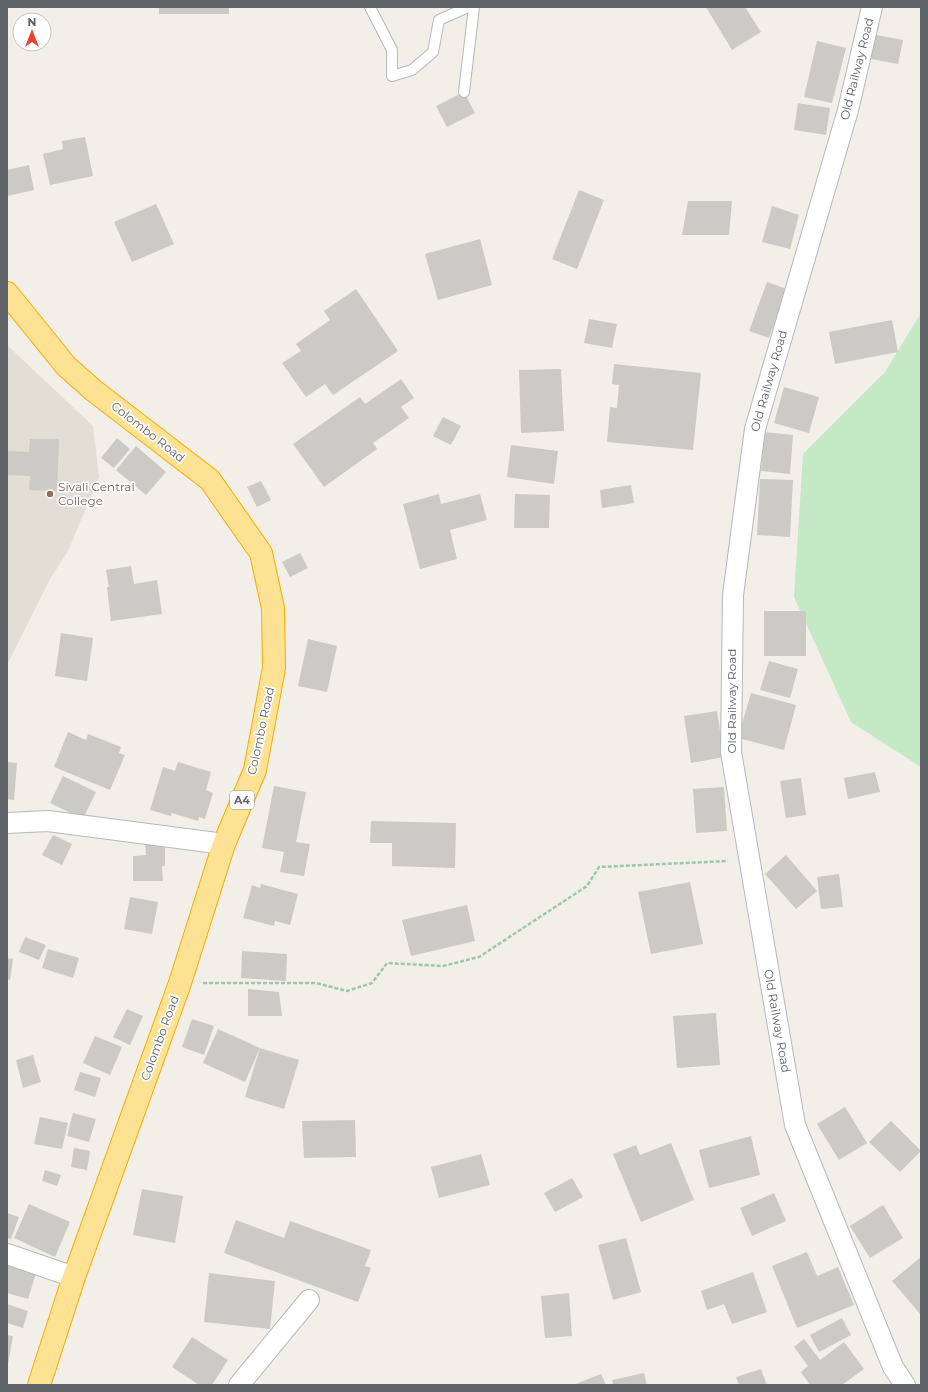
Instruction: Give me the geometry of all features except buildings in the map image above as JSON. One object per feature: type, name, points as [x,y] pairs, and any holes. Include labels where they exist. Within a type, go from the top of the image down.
[{"type":"highway","name":"Colombo Road","points":[[7,293],[66,366],[93,390],[210,480],[260,553],[273,608],[274,668],[255,770],[224,844],[180,983],[74,1277],[39,1385]]},
{"type":"street","name":"Old Railway Road","points":[[872,7],[848,110],[755,429],[733,595],[731,752],[795,1125],[893,1367],[905,1385]]},
{"type":"street","points":[[7,823],[48,821],[224,844]]},
{"type":"street","points":[[7,1254],[74,1277]]},
{"type":"street","points":[[239,1385],[309,1300]]},
{"type":"lane","points":[[370,7],[392,50],[392,76],[412,70],[433,52],[439,20],[468,7]]},
{"type":"lane","points":[[464,92],[474,7]]},
{"type":"path","points":[[180,983],[316,983],[347,991],[372,983],[387,963],[443,966],[480,957],[587,886],[599,867],[749,860]]},
{"type":"shaded area","name":"Sivali Central College","points":[[7,345],[93,426],[99,477],[68,551],[50,579],[7,665]]},
{"type":"green space","points":[[921,313],[921,767],[851,722],[794,597],[803,454],[885,372]]},
{"type":"place","name":"Sivali Central College","points":[[50,494]]}]
